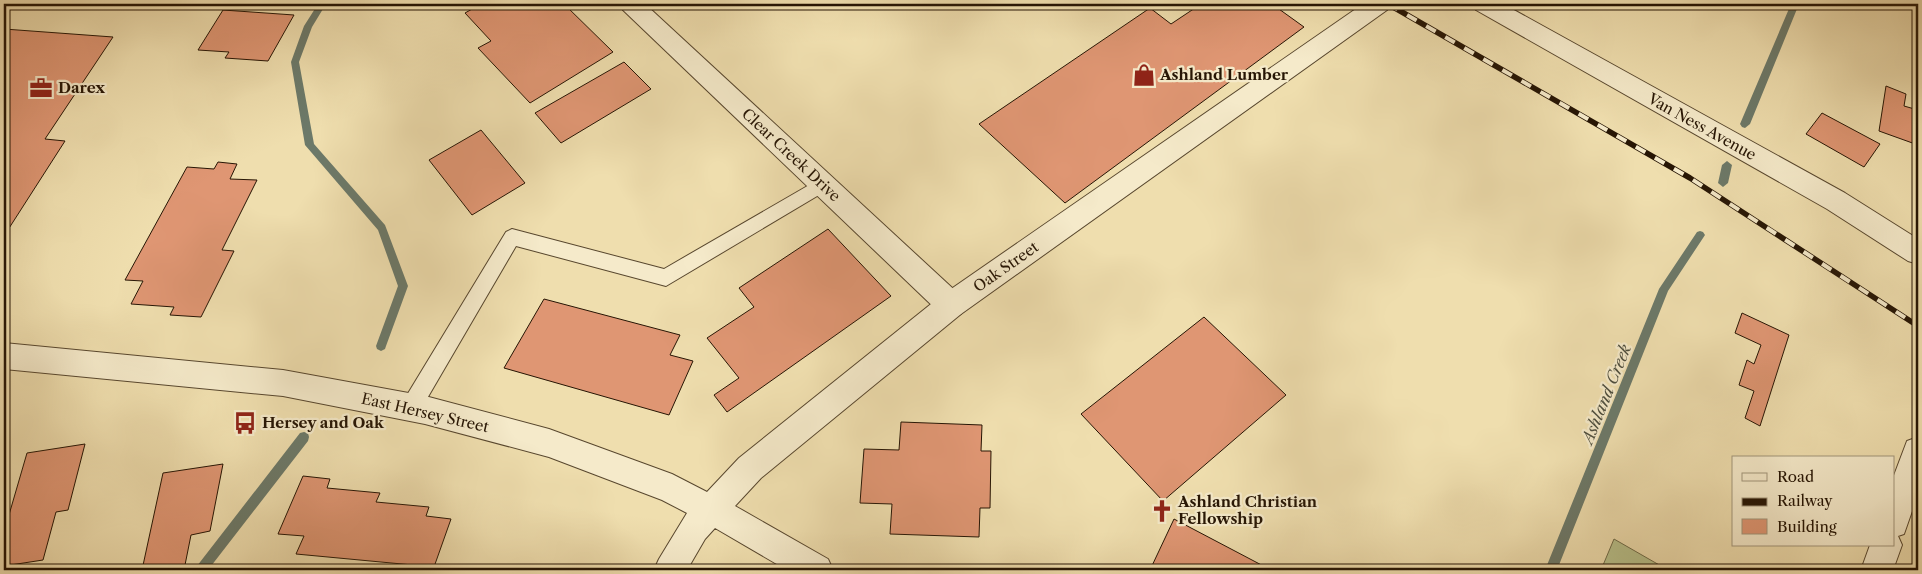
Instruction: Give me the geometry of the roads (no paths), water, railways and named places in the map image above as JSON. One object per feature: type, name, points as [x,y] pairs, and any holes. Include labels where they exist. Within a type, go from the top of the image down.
[{"type":"street","name":"Clear Creek Drive","points":[[631,4],[951,305]]},
{"type":"street","name":"Oak Street","points":[[670,570],[694,528],[750,468],[951,305],[1379,4]]},
{"type":"street","name":"Van Ness Avenue","points":[[1484,4],[1836,201],[1918,253]]},
{"type":"street","name":"East Hersey Street","points":[[4,356],[282,383],[412,407],[549,443],[672,490],[710,509],[817,570]]},
{"type":"street","points":[[1894,521],[1918,451]]},
{"type":"street","points":[[1877,570],[1886,546]]},
{"type":"lane","points":[[412,407],[512,236],[666,278],[822,184]]},
{"type":"waterway","points":[[322,4],[308,26],[295,62],[310,145],[382,228],[403,286],[381,346]]},
{"type":"waterway","name":"Ashland Creek","points":[[1745,124],[1795,4]]},
{"type":"waterway","name":"Ashland Creek","points":[[1723,183],[1727,165]]},
{"type":"waterway","name":"Ashland Creek","points":[[1551,570],[1664,289],[1700,235]]},
{"type":"waterway","points":[[201,570],[304,437]]},
{"type":"railway","points":[[1388,4],[1690,178],[1918,326]]},
{"type":"place","name":"Ashland Lumber","points":[[1144,75]]},
{"type":"place","name":"Darex","points":[[41,88]]},
{"type":"place","name":"Hersey and Oak","points":[[245,423]]},
{"type":"place","name":"Ashland Christian Fellowship","points":[[1162,511]]}]
